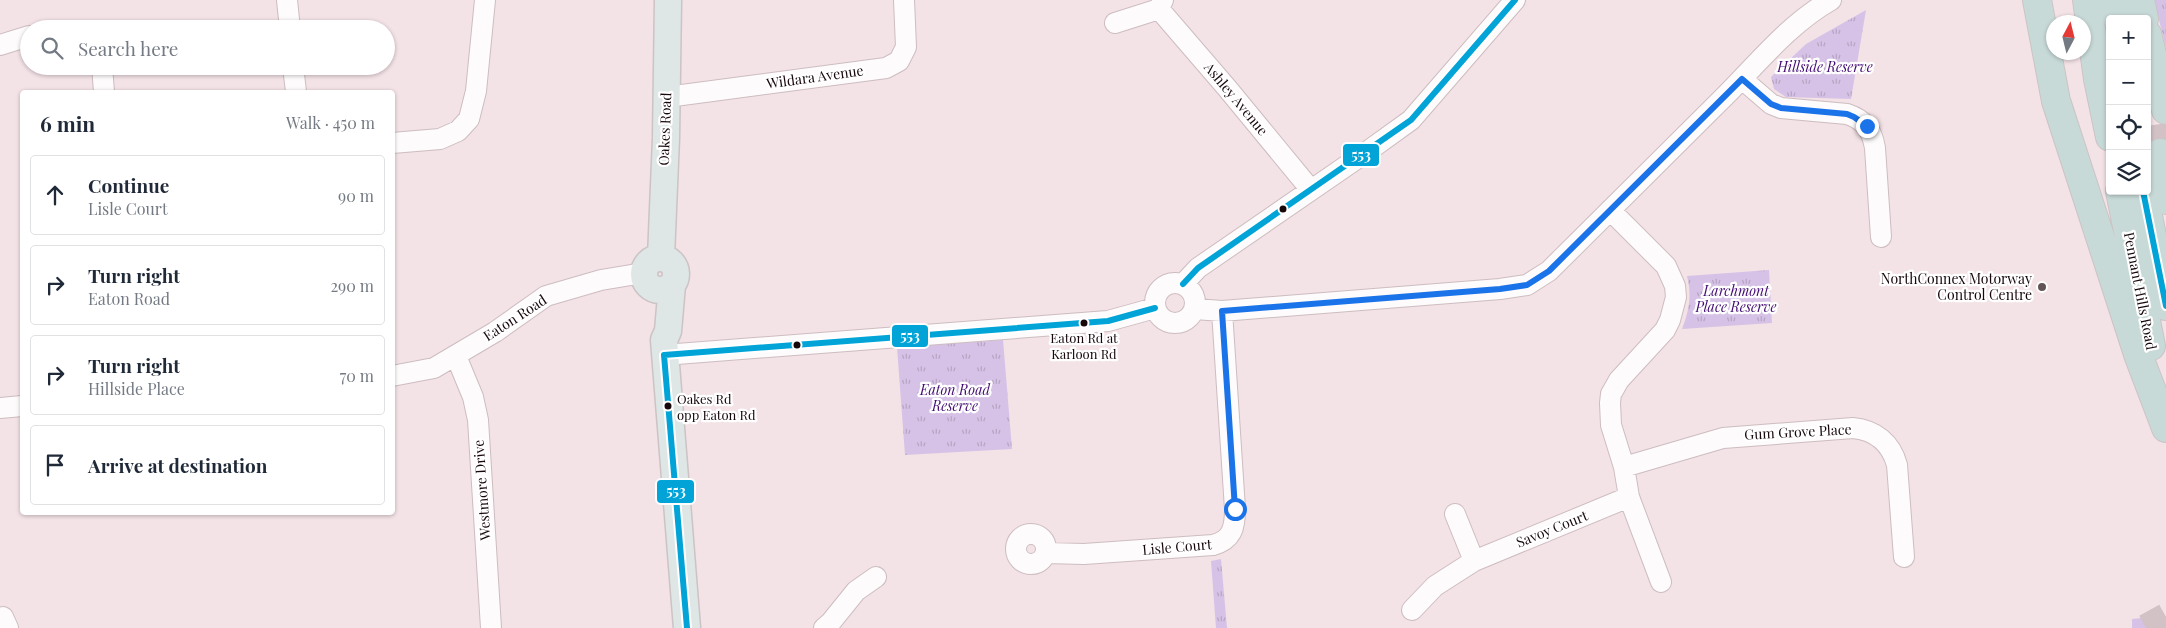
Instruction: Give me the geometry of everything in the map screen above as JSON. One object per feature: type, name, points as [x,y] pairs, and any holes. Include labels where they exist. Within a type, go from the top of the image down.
[{"type":"highway","points":[[2037,0],[2056,101],[2139,357],[2166,428]]},
{"type":"highway","points":[[2087,0],[2098,79],[2106,118]]},
{"type":"highway","points":[[2115,0],[2117,15]]},
{"type":"highway","points":[[2140,0],[2143,15]]},
{"type":"highway","points":[[2151,50],[2166,110]]},
{"type":"highway","points":[[2160,153],[2166,200]]},
{"type":"highway","name":"Pennant Hills Road","points":[[2121,195],[2166,421]]},
{"type":"highway","name":"Pennant Hills Road","points":[[2144,195],[2166,306]]},
{"type":"main road","name":"Oakes Road","points":[[668,0],[667,97],[657,275],[668,331],[664,348],[686,628]]},
{"type":"street","points":[[287,0],[289,20]]},
{"type":"street","points":[[395,143],[440,138],[458,131],[470,119],[476,91],[485,0]]},
{"type":"street","name":"Wildara Avenue","points":[[667,97],[886,68],[899,61],[906,47],[904,0]]},
{"type":"street","points":[[1183,284],[1198,268],[1410,120],[1514,0]]},
{"type":"street","points":[[1195,309],[1222,311],[1500,289],[1527,285],[1549,271],[1788,31],[1813,10],[1831,0]]},
{"type":"street","name":"Ashley Avenue","points":[[1115,23],[1161,4],[1311,190]]},
{"type":"street","points":[[0,45],[20,39]]},
{"type":"street","points":[[103,75],[104,90]]},
{"type":"street","points":[[295,75],[296,90]]},
{"type":"street","points":[[1742,79],[1771,104],[1781,108],[1847,114],[1867,126],[1872,135],[1875,148],[1881,237]]},
{"type":"street","points":[[1610,210],[1666,266],[1675,286],[1675,309],[1665,330],[1619,380],[1611,394],[1610,413],[1611,424],[1624,467],[1629,497],[1661,582]]},
{"type":"street","name":"Eaton Road","points":[[395,375],[434,368],[495,332],[546,296],[601,280],[657,275]]},
{"type":"street","points":[[1170,283],[1183,284],[1195,296],[1195,309],[1187,319],[1175,323],[1163,319],[1155,308],[1156,295],[1164,286],[1170,283]]},
{"type":"street","points":[[664,348],[1108,321],[1155,308]]},
{"type":"street","name":"Lisle Court","points":[[1046,553],[1084,554],[1213,545],[1226,540],[1231,535],[1235,523],[1235,509],[1222,311]]},
{"type":"street","name":"Westmore Drive","points":[[456,356],[473,397],[478,420],[491,628]]},
{"type":"street","points":[[0,408],[20,406]]},
{"type":"street","name":"Gum Grove Place","points":[[1624,467],[1734,436],[1853,428],[1863,429],[1880,438],[1894,455],[1897,465],[1904,557]]},
{"type":"street","name":"Savoy Court","points":[[1412,610],[1435,586],[1474,561],[1629,497]]},
{"type":"street","points":[[1455,514],[1474,561]]},
{"type":"street","points":[[824,628],[856,591],[876,577]]},
{"type":"green space","points":[[2154,0],[2166,0],[2166,48]]},
{"type":"green space","name":"Hillside Reserve","points":[[1866,10],[1851,99],[1786,97],[1774,89],[1771,77],[1806,44]]},
{"type":"green space","name":"Larchmont Place Reserve","points":[[1769,270],[1772,323],[1682,329],[1689,303],[1687,276]]},
{"type":"green space","name":"Eaton Road Reserve","points":[[1003,340],[1012,449],[905,455],[897,347]]},
{"type":"green space","points":[[1221,559],[1227,628],[1216,628],[1211,561]]},
{"type":"green space","points":[[2166,616],[2166,628],[2132,628],[2132,619]]},
{"type":"tunnel","points":[[2151,90],[2160,153]]},
{"type":"tunnel","points":[[2146,628],[2166,617]]},
{"type":"transit line","name":"553","points":[[1183,284],[1198,268],[1411,120],[1515,0]]},
{"type":"transit line","name":"553","points":[[2144,195],[2166,306]]},
{"type":"transit line","name":"553","points":[[664,355],[1108,321],[1155,308]]},
{"type":"transit line","name":"553","points":[[664,355],[687,628]]},
{"type":"place","name":"NorthConnex Motorway Control Centre","points":[[2042,287]]},
{"type":"place","name":"Eaton Rd at Karloon Rd","points":[[1084,323]]},
{"type":"place","name":"Oakes Rd opp Eaton Rd","points":[[668,406]]},
{"type":"route","points":[[1235,509],[1222,311],[1514,288],[1527,285],[1549,271],[1742,79],[1771,104],[1781,108],[1847,114],[1860,120],[1867,126]]}]
